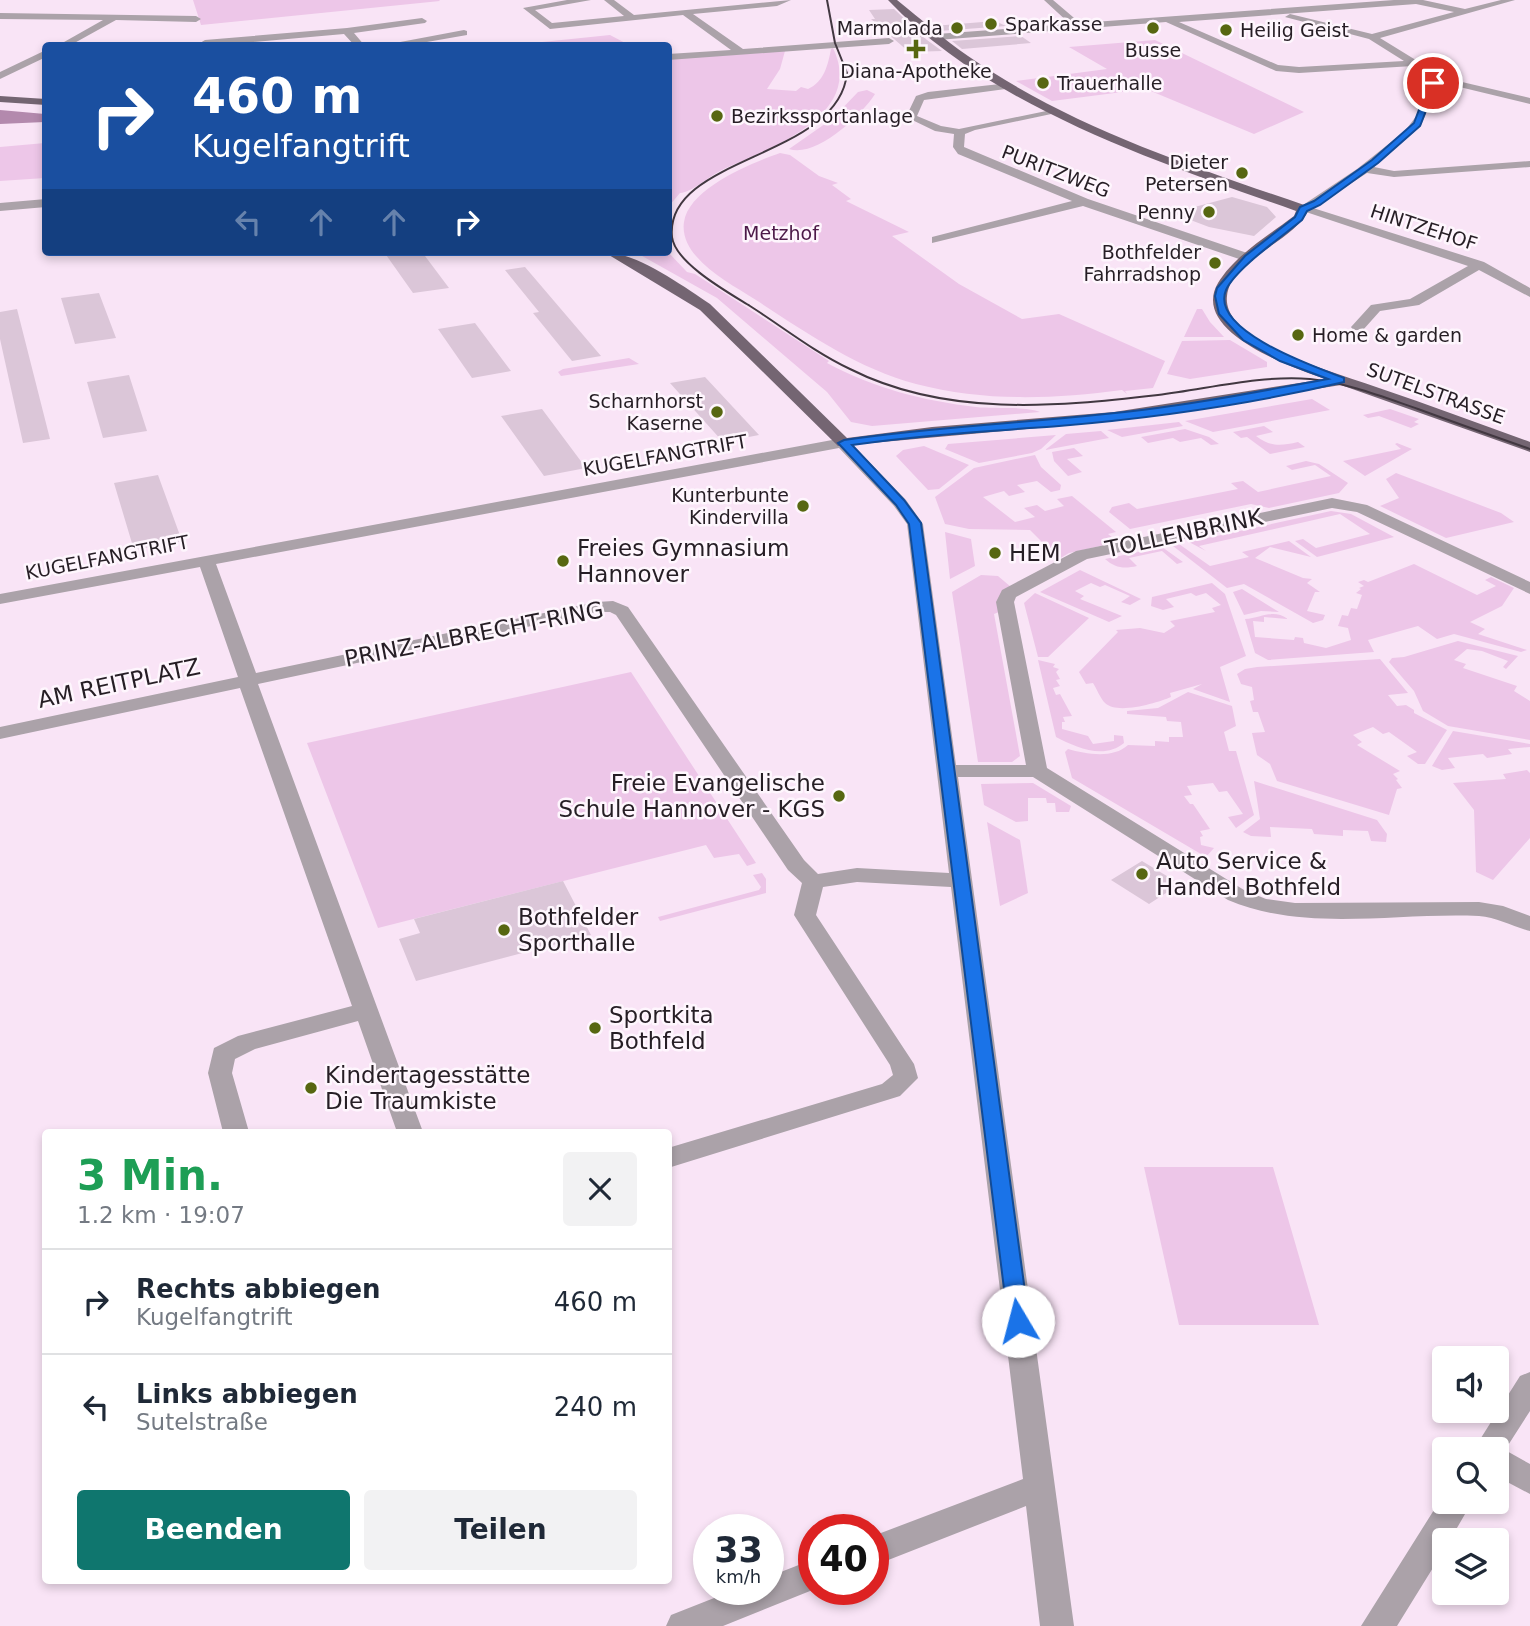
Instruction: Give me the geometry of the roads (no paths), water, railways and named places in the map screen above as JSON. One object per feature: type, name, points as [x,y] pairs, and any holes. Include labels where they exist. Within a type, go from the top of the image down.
[{"type":"main road","points":[[892,0],[937,37],[1009,86],[1052,111],[1122,143],[1303,209]]},
{"type":"main road","points":[[0,99],[42,102]]},
{"type":"main road","name":"SUTELSTRASSE","points":[[1303,209],[1299,218],[1249,258],[1222,288],[1221,306],[1229,323],[1247,338],[1284,358],[1530,447]]},
{"type":"main road","points":[[617,256],[680,290],[705,307],[844,443]]},
{"type":"main road","name":"KUGELFANGTRIFT","points":[[844,443],[916,433],[1062,422],[1171,410],[1340,380]]},
{"type":"street","points":[[587,0],[527,8],[550,26],[787,0]]},
{"type":"street","points":[[608,0],[632,18]]},
{"type":"street","points":[[1048,0],[1079,27]]},
{"type":"street","points":[[937,37],[1416,0],[1465,12]]},
{"type":"street","points":[[1372,37],[1511,0]]},
{"type":"street","points":[[1272,12],[1372,37],[1442,80],[1530,100]]},
{"type":"street","points":[[685,13],[741,52]]},
{"type":"street","points":[[0,16],[114,19],[194,15],[205,42]]},
{"type":"street","points":[[69,42],[114,19]]},
{"type":"street","points":[[1168,20],[1276,68],[1299,70],[1416,63]]},
{"type":"street","points":[[228,42],[422,21]]},
{"type":"street","points":[[346,31],[357,42]]},
{"type":"street","points":[[408,42],[464,33]]},
{"type":"street","points":[[672,57],[889,41]]},
{"type":"street","points":[[0,76],[42,55]]},
{"type":"street","name":"SUTELSTRASSE","points":[[1303,209],[1317,203],[1363,169],[1417,124],[1433,83],[1442,80]]},
{"type":"street","points":[[960,132],[929,126],[910,114],[920,98],[925,96],[1009,86]]},
{"type":"street","name":"PURITZWEG","points":[[1052,111],[972,127],[960,132],[958,147],[962,152],[1084,202],[1249,258]]},
{"type":"street","points":[[1363,169],[1394,174],[1530,164]]},
{"type":"street","points":[[936,240],[1084,202]]},
{"type":"street","points":[[0,207],[42,203]]},
{"type":"street","name":"HINTZEHOF","points":[[1303,209],[1479,265],[1528,293]]},
{"type":"street","points":[[1358,327],[1376,308],[1414,302],[1479,265]]},
{"type":"street","points":[[844,443],[915,523],[1057,1626]]},
{"type":"street","name":"KUGELFANGTRIFT","points":[[0,599],[844,443]]},
{"type":"street","name":"TOLLENBRINK","points":[[1037,771],[1005,602],[1009,594],[1065,561],[1332,503],[1360,509],[1530,589]]},
{"type":"street","points":[[206,560],[409,1129]]},
{"type":"street","name":"PRINZ-ALBRECHT-RING","points":[[247,680],[597,607],[613,606],[622,611],[796,865],[813,882]]},
{"type":"street","name":"AM REITPLATZ","points":[[0,733],[247,680]]},
{"type":"street","points":[[948,772],[1037,771],[1236,895],[1262,906],[1295,910],[1479,909],[1496,911],[1530,924]]},
{"type":"street","points":[[672,1157],[891,1090],[906,1078],[902,1064],[805,915],[813,882],[858,875],[962,881]]},
{"type":"street","points":[[235,1129],[220,1073],[223,1054],[247,1042],[365,1011]]},
{"type":"street","points":[[1497,1437],[1530,1385]]},
{"type":"street","points":[[1509,1468],[1530,1480]]},
{"type":"street","points":[[889,1544],[1040,1486]]},
{"type":"street","points":[[1378,1626],[1448,1514]]},
{"type":"street","points":[[683,1626],[798,1580]]},
{"type":"tram line","points":[[827,0],[835,43],[847,73],[837,101],[815,124],[695,189],[677,210],[672,237],[675,247],[692,267],[811,347],[850,369],[886,384],[924,395],[1001,405],[1080,403],[1272,379],[1310,379],[1378,395],[1530,449]]},
{"type":"place","name":"Sparkasse","points":[[991,24]]},
{"type":"place","name":"Marmolada","points":[[957,28]]},
{"type":"place","name":"Busse","points":[[1153,28]]},
{"type":"place","name":"Heilig Geist","points":[[1226,30]]},
{"type":"place","name":"Diana-Apotheke","points":[[916,49]]},
{"type":"place","name":"Trauerhalle","points":[[1043,83]]},
{"type":"place","name":"Bezirkssportanlage","points":[[717,116]]},
{"type":"place","name":"Dieter Petersen","points":[[1242,173]]},
{"type":"place","name":"Penny","points":[[1209,212]]},
{"type":"place","name":"Bothfelder Fahrradshop","points":[[1215,263]]},
{"type":"place","name":"Home & garden","points":[[1298,335]]},
{"type":"place","name":"Scharnhorst Kaserne","points":[[717,412]]},
{"type":"place","name":"Kunterbunte Kindervilla","points":[[803,506]]},
{"type":"place","name":"HEM","points":[[995,553]]},
{"type":"place","name":"Freies Gymnasium Hannover","points":[[563,561]]},
{"type":"place","name":"Freie Evangelische Schule Hannover - KGS","points":[[839,796]]},
{"type":"place","name":"Auto Service & Handel Bothfeld","points":[[1142,874]]},
{"type":"place","name":"Bothfelder Sporthalle","points":[[504,930]]},
{"type":"place","name":"Sportkita Bothfeld","points":[[595,1028]]},
{"type":"place","name":"Kindertagesstätte Die Traumkiste","points":[[311,1088]]},
{"type":"park label","name":"Metzhof","points":[[781,233]]}]
